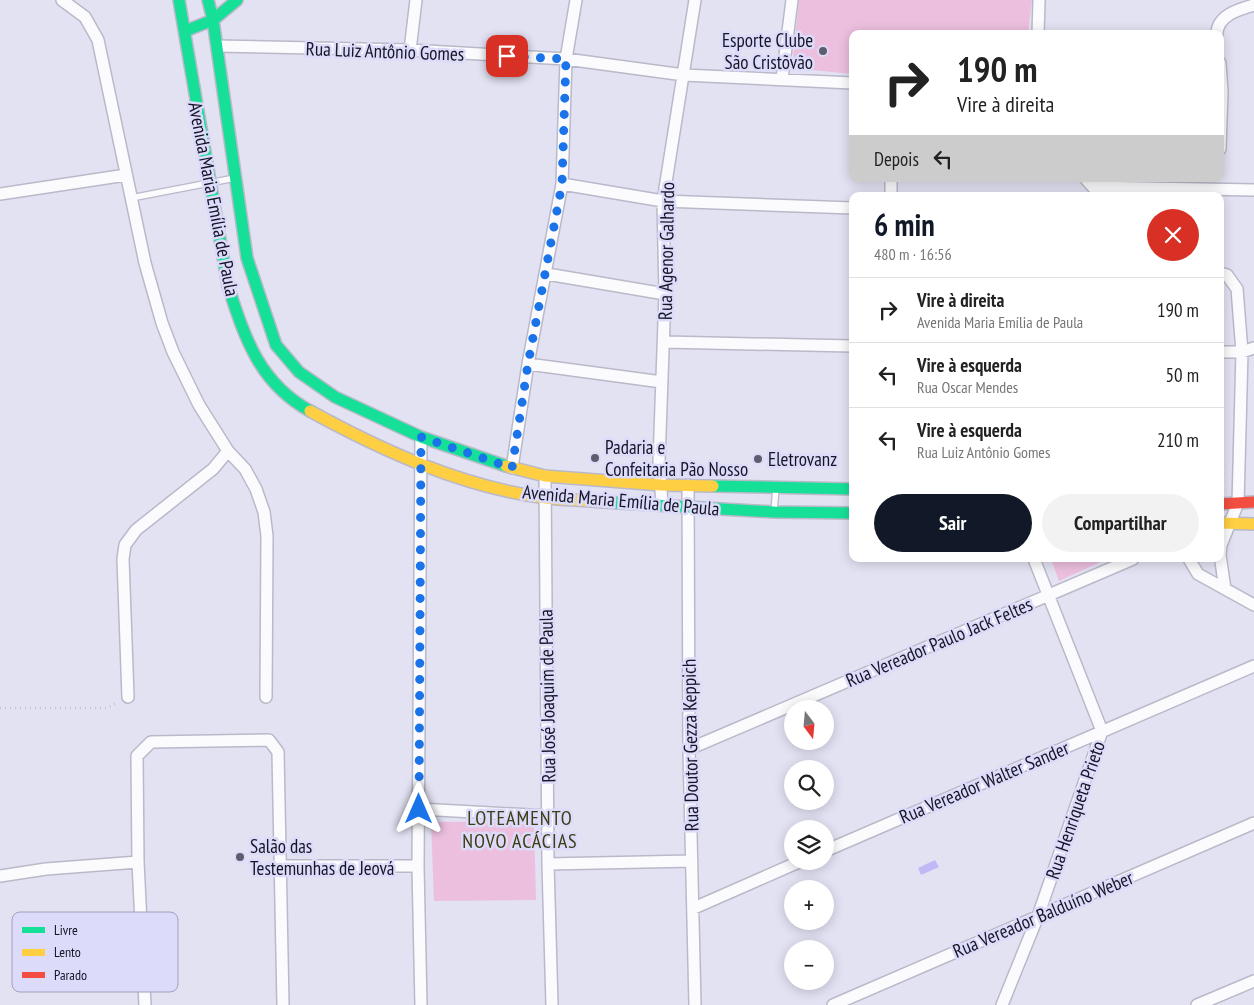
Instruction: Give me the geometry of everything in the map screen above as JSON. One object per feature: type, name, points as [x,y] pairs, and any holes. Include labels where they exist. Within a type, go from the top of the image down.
[{"type":"main road","name":"Avenida Maria Emília de Paula","points":[[180,0],[209,183],[228,286],[242,329],[264,372],[281,391],[301,406],[361,439],[420,464],[487,485],[545,498],[774,512],[849,514]]},
{"type":"main road","name":"Avenida Maria Emília de Paula","points":[[208,0],[217,46],[247,258],[276,345],[298,372],[335,397],[421,437],[512,468],[545,476],[661,485],[849,489]]},
{"type":"main road","points":[[185,31],[213,20],[237,0]]},
{"type":"main road","points":[[1224,504],[1254,502]]},
{"type":"main road","points":[[1225,524],[1254,524]]},
{"type":"street","points":[[62,0],[85,17],[98,40],[153,293],[173,352],[199,405],[228,451],[245,469],[256,489],[264,512],[267,536],[266,697]]},
{"type":"street","points":[[410,50],[416,0]]},
{"type":"street","points":[[512,468],[528,364],[547,274],[562,184],[566,59],[576,0]]},
{"type":"street","name":"Rua Agenor Galhardo","points":[[662,504],[659,461],[665,294],[663,201],[695,0]]},
{"type":"street","points":[[782,79],[792,0]]},
{"type":"street","points":[[1038,30],[1039,0]]},
{"type":"street","points":[[1217,30],[1224,18],[1235,11],[1254,5]]},
{"type":"street","name":"Rua Luiz Antônio Gomes","points":[[217,46],[410,50],[566,59],[684,75],[849,84]]},
{"type":"street","points":[[0,194],[126,175]]},
{"type":"street","points":[[1090,183],[1218,184],[1254,190]]},
{"type":"street","points":[[562,184],[663,201],[849,208]]},
{"type":"street","points":[[547,274],[665,294]]},
{"type":"street","points":[[1224,275],[1237,289],[1242,352],[1238,503],[1225,524]]},
{"type":"street","points":[[664,342],[849,346]]},
{"type":"street","points":[[1224,352],[1242,352],[1254,348]]},
{"type":"street","points":[[528,364],[662,382]]},
{"type":"street","points":[[421,437],[418,866],[421,1005]]},
{"type":"street","points":[[128,697],[123,559],[125,545],[136,530],[214,469],[228,451]]},
{"type":"street","name":"Rua José Joaquim de Paula","points":[[545,476],[548,864],[552,1005]]},
{"type":"street","name":"Rua Doutor Gezza Keppich","points":[[688,485],[689,749],[695,1005]]},
{"type":"street","name":"Rua Henriqueta Prieto","points":[[1002,1005],[1038,916],[1102,730],[1035,562]]},
{"type":"street","name":"Rua Vereador Paulo Jack Feltes","points":[[689,749],[1126,562]]},
{"type":"street","points":[[1191,562],[1198,574],[1254,605]]},
{"type":"street","points":[[1221,562],[1225,589]]},
{"type":"street","name":"Rua Vereador Walter Sander","points":[[834,847],[1254,666]]},
{"type":"street","points":[[140,912],[137,756],[151,742],[269,740],[278,752],[283,1005]]},
{"type":"street","points":[[419,809],[549,816]]},
{"type":"street","name":"Rua Vereador Balduíno Weber","points":[[833,1005],[1254,823]]},
{"type":"street","points":[[548,864],[692,861]]},
{"type":"street","points":[[0,876],[46,869],[138,862]]},
{"type":"street","points":[[280,866],[418,866]]},
{"type":"street","points":[[694,908],[784,868]]},
{"type":"street","points":[[1197,1005],[1254,981]]},
{"type":"street","points":[[144,992],[145,1005]]},
{"type":"lane","points":[[131,198],[235,178]]},
{"type":"lane","points":[[774,512],[776,486]]},
{"type":"path","points":[[0,708],[107,708],[128,697]]},
{"type":"shaded area","name":"Esporte Clube São Cristõvão","points":[[799,0],[1032,0],[1028,30],[849,30],[849,74],[792,68]]},
{"type":"shaded area","points":[[1052,562],[1100,562],[1059,581]]},
{"type":"shaded area","points":[[534,821],[536,900],[434,901],[431,822]]},
{"type":"shaded area","points":[[935,860],[939,867],[921,875],[918,868]]},
{"type":"traffic: fast","points":[[179,0],[228,286],[241,324],[256,358],[278,387],[310,411]]},
{"type":"traffic: fast","points":[[208,0],[213,20],[247,258],[276,345],[299,372],[335,397],[421,437],[506,466]]},
{"type":"traffic: fast","points":[[185,31],[213,20],[237,0]]},
{"type":"traffic: fast","points":[[713,486],[849,489]]},
{"type":"traffic: fast","points":[[603,502],[774,512],[849,513]]},
{"type":"traffic: slow","points":[[310,411],[366,440],[454,476],[515,493],[546,498],[603,502]]},
{"type":"traffic: slow","points":[[506,466],[545,476],[661,485],[713,486]]},
{"type":"traffic: slow","points":[[1224,523],[1254,524]]},
{"type":"traffic: jam","points":[[1224,504],[1254,502]]},
{"type":"place","name":"Esporte Clube São Cristõvão","points":[[823,51]]},
{"type":"place","name":"Padaria e Confeitaria Pão Nosso","points":[[595,458]]},
{"type":"place","name":"Eletrovanz","points":[[758,459]]},
{"type":"place","name":"Salão das Testemunhas de Jeová","points":[[240,857]]},
{"type":"district","name":"LOTEAMENTO NOVO ACÁCIAS","points":[[520,830]]},
{"type":"route","points":[[419,809],[421,437],[512,468],[528,364],[547,274],[562,184],[566,59],[507,56]]}]
